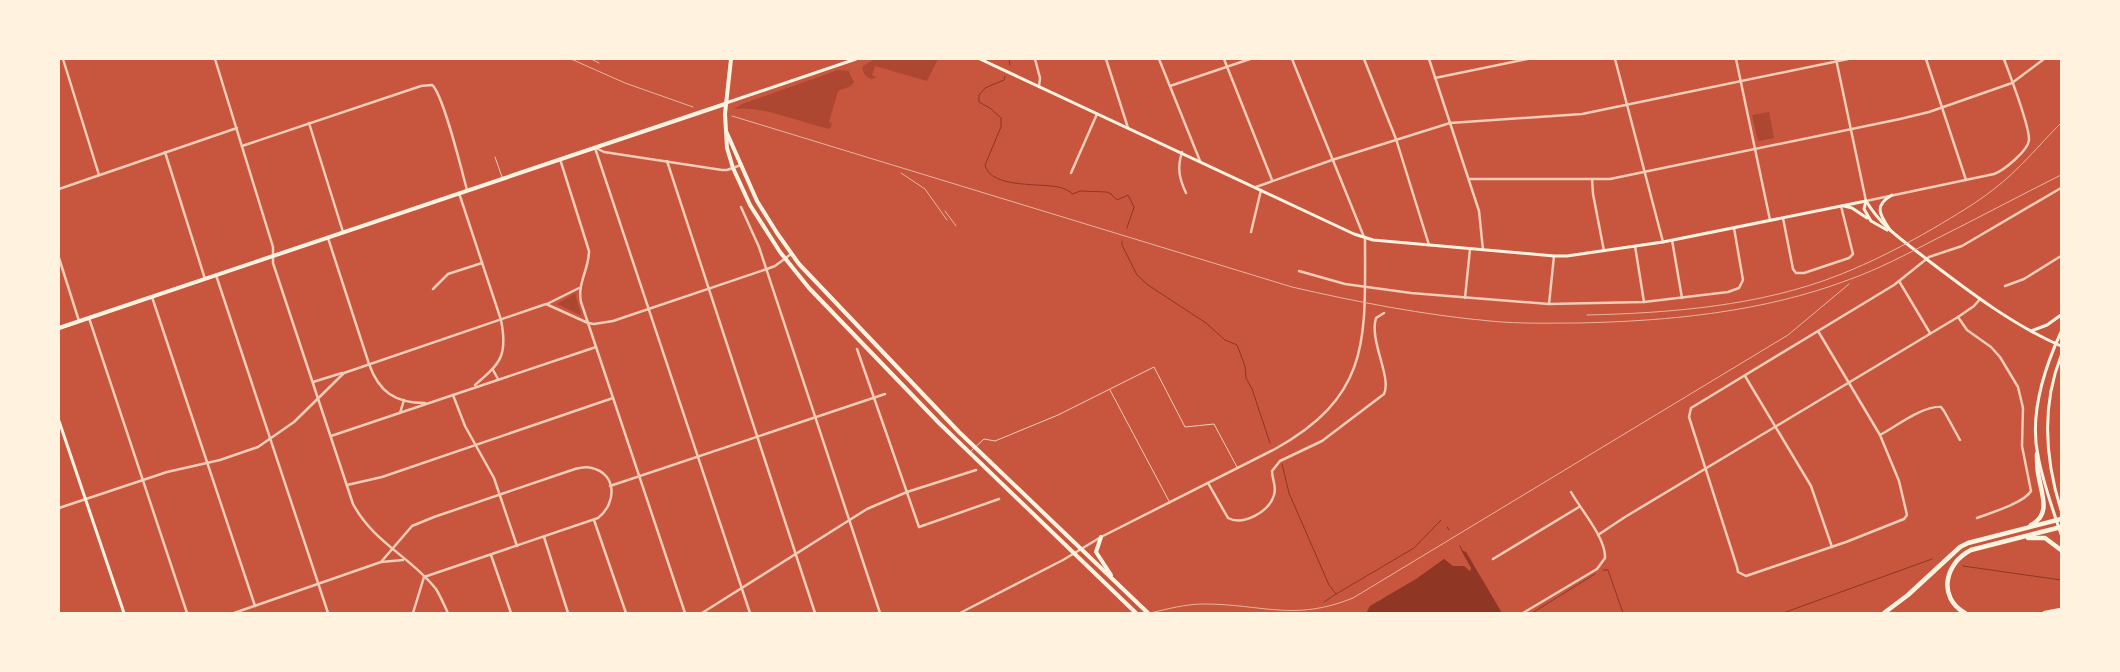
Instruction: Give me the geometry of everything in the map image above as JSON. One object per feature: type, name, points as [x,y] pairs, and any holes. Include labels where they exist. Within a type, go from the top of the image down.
[{"type":"highway","points":[[2020,530],[2034,523],[2044,509],[2044,498],[2037,469],[2037,454]]},
{"type":"highway","points":[[1884,613],[1908,595],[1952,552],[1960,547],[1968,543],[2059,519]]},
{"type":"highway","points":[[1965,613],[1957,607],[1948,591],[1948,576],[1954,561],[1971,550],[2060,527]]},
{"type":"highway","points":[[2020,538],[2045,538],[2061,550]]},
{"type":"highway","points":[[2045,613],[2061,610]]},
{"type":"main road","points":[[731,59],[726,104],[725,140],[733,168],[754,212],[785,260],[844,325],[968,453],[1136,613]]},
{"type":"main road","points":[[59,328],[856,59]]},
{"type":"main road","points":[[980,59],[1365,238],[1554,256],[1663,242],[1866,201]]},
{"type":"main road","points":[[726,131],[731,138],[741,165],[766,216],[792,254],[854,323],[976,448],[1148,613]]},
{"type":"main road","points":[[1892,195],[1883,202],[1880,209],[1883,219],[1894,234]]},
{"type":"main road","points":[[1866,201],[1864,209],[1870,221]]},
{"type":"main road","points":[[1866,201],[1876,218],[1894,234],[1980,299],[2030,331],[2061,346]]},
{"type":"main road","points":[[1841,206],[1852,208],[1870,221],[1894,234]]},
{"type":"main road","points":[[2030,331],[2038,329],[2061,315]]},
{"type":"main road","points":[[2061,332],[2040,390],[2037,414],[2037,454],[2059,519],[2061,534]]},
{"type":"main road","points":[[2061,356],[2050,395],[2047,424],[2050,469],[2061,510]]},
{"type":"main road","points":[[59,421],[124,613]]},
{"type":"main road","points":[[1101,537],[1096,552],[1117,582]]},
{"type":"street","points":[[63,59],[99,175]]},
{"type":"street","points":[[215,59],[273,247],[273,262],[347,485],[360,517],[438,592],[448,613]]},
{"type":"street","points":[[1035,59],[1040,78],[1039,86]]},
{"type":"street","points":[[1106,59],[1128,128]]},
{"type":"street","points":[[1159,59],[1200,161]]},
{"type":"street","points":[[1224,59],[1272,180]]},
{"type":"street","points":[[1170,86],[1250,59]]},
{"type":"street","points":[[960,613],[1101,537],[1299,436],[1333,406],[1346,387],[1358,357],[1363,326],[1365,238],[1292,59]]},
{"type":"street","points":[[1364,59],[1396,139],[1430,245]]},
{"type":"street","points":[[1429,59],[1479,211],[1484,250]]},
{"type":"street","points":[[1435,78],[1528,59]]},
{"type":"street","points":[[1615,59],[1663,242]]},
{"type":"street","points":[[1736,59],[1770,220]]},
{"type":"street","points":[[1256,187],[1332,160],[1450,123],[1572,116],[1848,59]]},
{"type":"street","points":[[1926,59],[1966,180]]},
{"type":"street","points":[[1836,60],[1866,201],[1998,172],[2026,148],[2029,141],[2026,126],[2004,59]]},
{"type":"street","points":[[1469,179],[1610,179],[1645,172],[1851,129],[1942,107],[2012,83],[2044,59]]},
{"type":"street","points":[[242,146],[421,86],[432,85],[442,107],[467,190]]},
{"type":"street","points":[[1071,173],[1097,114]]},
{"type":"street","points":[[309,123],[343,232]]},
{"type":"street","points":[[59,189],[237,128]]},
{"type":"street","points":[[595,147],[604,152],[727,170],[741,165]]},
{"type":"street","points":[[595,147],[750,613]]},
{"type":"street","points":[[165,152],[204,279]]},
{"type":"street","points":[[1182,152],[1178,171],[1179,179],[1186,192]]},
{"type":"street","points":[[312,382],[501,320],[546,304],[579,288],[585,277],[589,261],[589,251],[560,159]]},
{"type":"street","points":[[667,160],[815,613]]},
{"type":"street","points":[[1592,179],[1592,194],[1604,251]]},
{"type":"street","points":[[1818,331],[1880,435],[1899,481],[1908,511],[1907,516],[1832,547],[1749,576],[1742,574],[1737,567],[1705,469],[1689,413],[1691,408],[1899,281],[1929,257],[1962,246],[2061,188]]},
{"type":"street","points":[[1251,232],[1261,190]]},
{"type":"street","points":[[459,193],[501,320],[504,347],[497,365],[472,388]]},
{"type":"street","points":[[1783,218],[1791,264],[1795,272],[1804,273],[1849,258],[1853,254],[1841,206]]},
{"type":"street","points":[[741,207],[752,229],[767,269],[880,613]]},
{"type":"street","points":[[1299,271],[1345,284],[1465,298],[1549,304],[1644,302],[1736,290],[1742,285],[1743,280],[1734,228]]},
{"type":"street","points":[[327,237],[369,364],[378,384],[385,392],[404,400],[416,403],[434,400]]},
{"type":"street","points":[[1672,240],[1682,298]]},
{"type":"street","points":[[1635,246],[1644,302]]},
{"type":"street","points":[[1465,298],[1470,249]]},
{"type":"street","points":[[546,304],[588,323],[607,322],[767,269],[785,260],[792,254]]},
{"type":"street","points":[[1549,304],[1554,256]]},
{"type":"street","points":[[2005,286],[2024,279],[2061,256]]},
{"type":"street","points":[[59,258],[79,321]]},
{"type":"street","points":[[433,289],[448,274],[482,263]]},
{"type":"street","points":[[216,275],[328,613]]},
{"type":"street","points":[[1899,281],[1930,333]]},
{"type":"street","points":[[579,288],[581,302],[596,348],[685,613]]},
{"type":"street","points":[[152,297],[255,606]]},
{"type":"street","points":[[1598,535],[1958,317],[1974,306],[1980,299]]},
{"type":"street","points":[[1208,482],[1228,518],[1234,521],[1262,512],[1271,502],[1275,489],[1272,471],[1280,461],[1322,441],[1384,394],[1386,384],[1375,340],[1374,327],[1376,318],[1384,313]]},
{"type":"street","points":[[1958,317],[1967,330],[1991,347],[2000,357],[2018,387],[2023,408],[2022,446],[2031,491],[2026,497],[1977,518]]},
{"type":"street","points":[[89,318],[187,613]]},
{"type":"street","points":[[331,436],[434,400],[596,348]]},
{"type":"street","points":[[858,349],[919,527],[999,499]]},
{"type":"street","points":[[493,370],[498,379]]},
{"type":"street","points":[[59,508],[178,469],[244,453],[270,440],[294,422],[344,373]]},
{"type":"street","points":[[1745,376],[1811,486],[1832,547]]},
{"type":"street","points":[[453,394],[460,414],[491,471],[516,546]]},
{"type":"street","points":[[610,486],[885,394]]},
{"type":"street","points":[[347,485],[368,481],[613,398]]},
{"type":"street","points":[[400,413],[404,400]]},
{"type":"street","points":[[1880,435],[1921,412],[1936,406],[1941,407],[1944,411],[1960,440]]},
{"type":"street","points":[[381,562],[412,526],[420,522],[582,468],[597,470],[606,478],[612,497],[609,507],[594,520],[424,577]]},
{"type":"street","points":[[702,613],[707,612],[741,587],[867,509],[908,492],[976,470]]},
{"type":"street","points":[[1523,613],[1597,569],[1605,558],[1604,548],[1598,535],[1571,492]]},
{"type":"street","points":[[1493,559],[1579,507]]},
{"type":"street","points":[[594,520],[626,613]]},
{"type":"street","points":[[544,537],[568,613]]},
{"type":"street","points":[[491,555],[511,613]]},
{"type":"street","points":[[234,613],[381,562],[404,560]]},
{"type":"street","points":[[413,613],[424,577]]},
{"type":"lane","points":[[495,157],[502,178]]},
{"type":"lane","points":[[968,453],[976,448],[984,439],[995,441],[1012,435],[1058,415],[1154,367],[1185,427],[1214,424],[1237,468]]},
{"type":"lane","points":[[1110,390],[1170,502]]},
{"type":"shaded area","points":[[874,59],[938,59],[927,81],[875,66],[872,75],[876,77],[873,79],[868,78],[864,74],[862,67]]},
{"type":"shaded area","points":[[838,70],[848,70],[854,82],[851,86],[838,91],[829,122],[832,123],[830,129],[769,112],[745,108],[734,109],[742,104]]},
{"type":"shaded area","points":[[1769,112],[1774,138],[1758,141],[1752,115]]},
{"type":"shaded area","points":[[575,293],[581,314],[580,315],[557,304]]},
{"type":"shaded area","points":[[1461,550],[1466,552],[1502,613],[1366,613],[1370,606],[1416,579],[1444,559],[1453,566],[1464,566],[1470,571],[1471,568]]},
{"type":"waterway","points":[[1009,59],[1010,65]]},
{"type":"waterway","points":[[1005,76],[1004,80],[985,88],[979,95],[979,102],[990,108],[1001,118],[1001,127],[985,165],[989,173],[1007,182],[1054,186],[1063,188],[1073,194],[1080,191],[1107,192],[1117,200],[1128,195],[1134,207],[1127,228]]},
{"type":"waterway","points":[[1122,241],[1122,245],[1137,275],[1148,285],[1206,323],[1225,340],[1237,345],[1245,366],[1246,378],[1252,389],[1270,443]]},
{"type":"waterway","points":[[1282,464],[1289,493],[1329,585],[1336,594],[1414,548],[1441,520]]},
{"type":"waterway","points":[[1460,546],[1462,550]]},
{"type":"waterway","points":[[1783,613],[1932,559]]},
{"type":"waterway","points":[[1963,566],[2061,580]]},
{"type":"waterway","points":[[1603,570],[1608,570],[1623,613]]},
{"type":"waterway","points":[[1532,613],[1595,574]]},
{"type":"waterway","points":[[1324,602],[1336,594]]},
{"type":"railway","points":[[571,59],[625,83],[693,107]]},
{"type":"railway","points":[[591,59],[599,63]]},
{"type":"railway","points":[[732,116],[1292,287],[1415,312],[1512,323],[1647,320],[1716,313],[1783,300],[1816,291],[1882,266],[2061,175]]},
{"type":"railway","points":[[1587,315],[1683,310],[1747,301],[1809,286],[1839,275],[1911,241],[1979,200],[2012,174],[2061,123]]},
{"type":"railway","points":[[901,173],[925,189],[947,220]]},
{"type":"railway","points":[[945,211],[956,226]]},
{"type":"railway","points":[[1150,613],[1197,604],[1278,610],[1313,609],[1353,598],[1788,335],[1849,284]]}]
